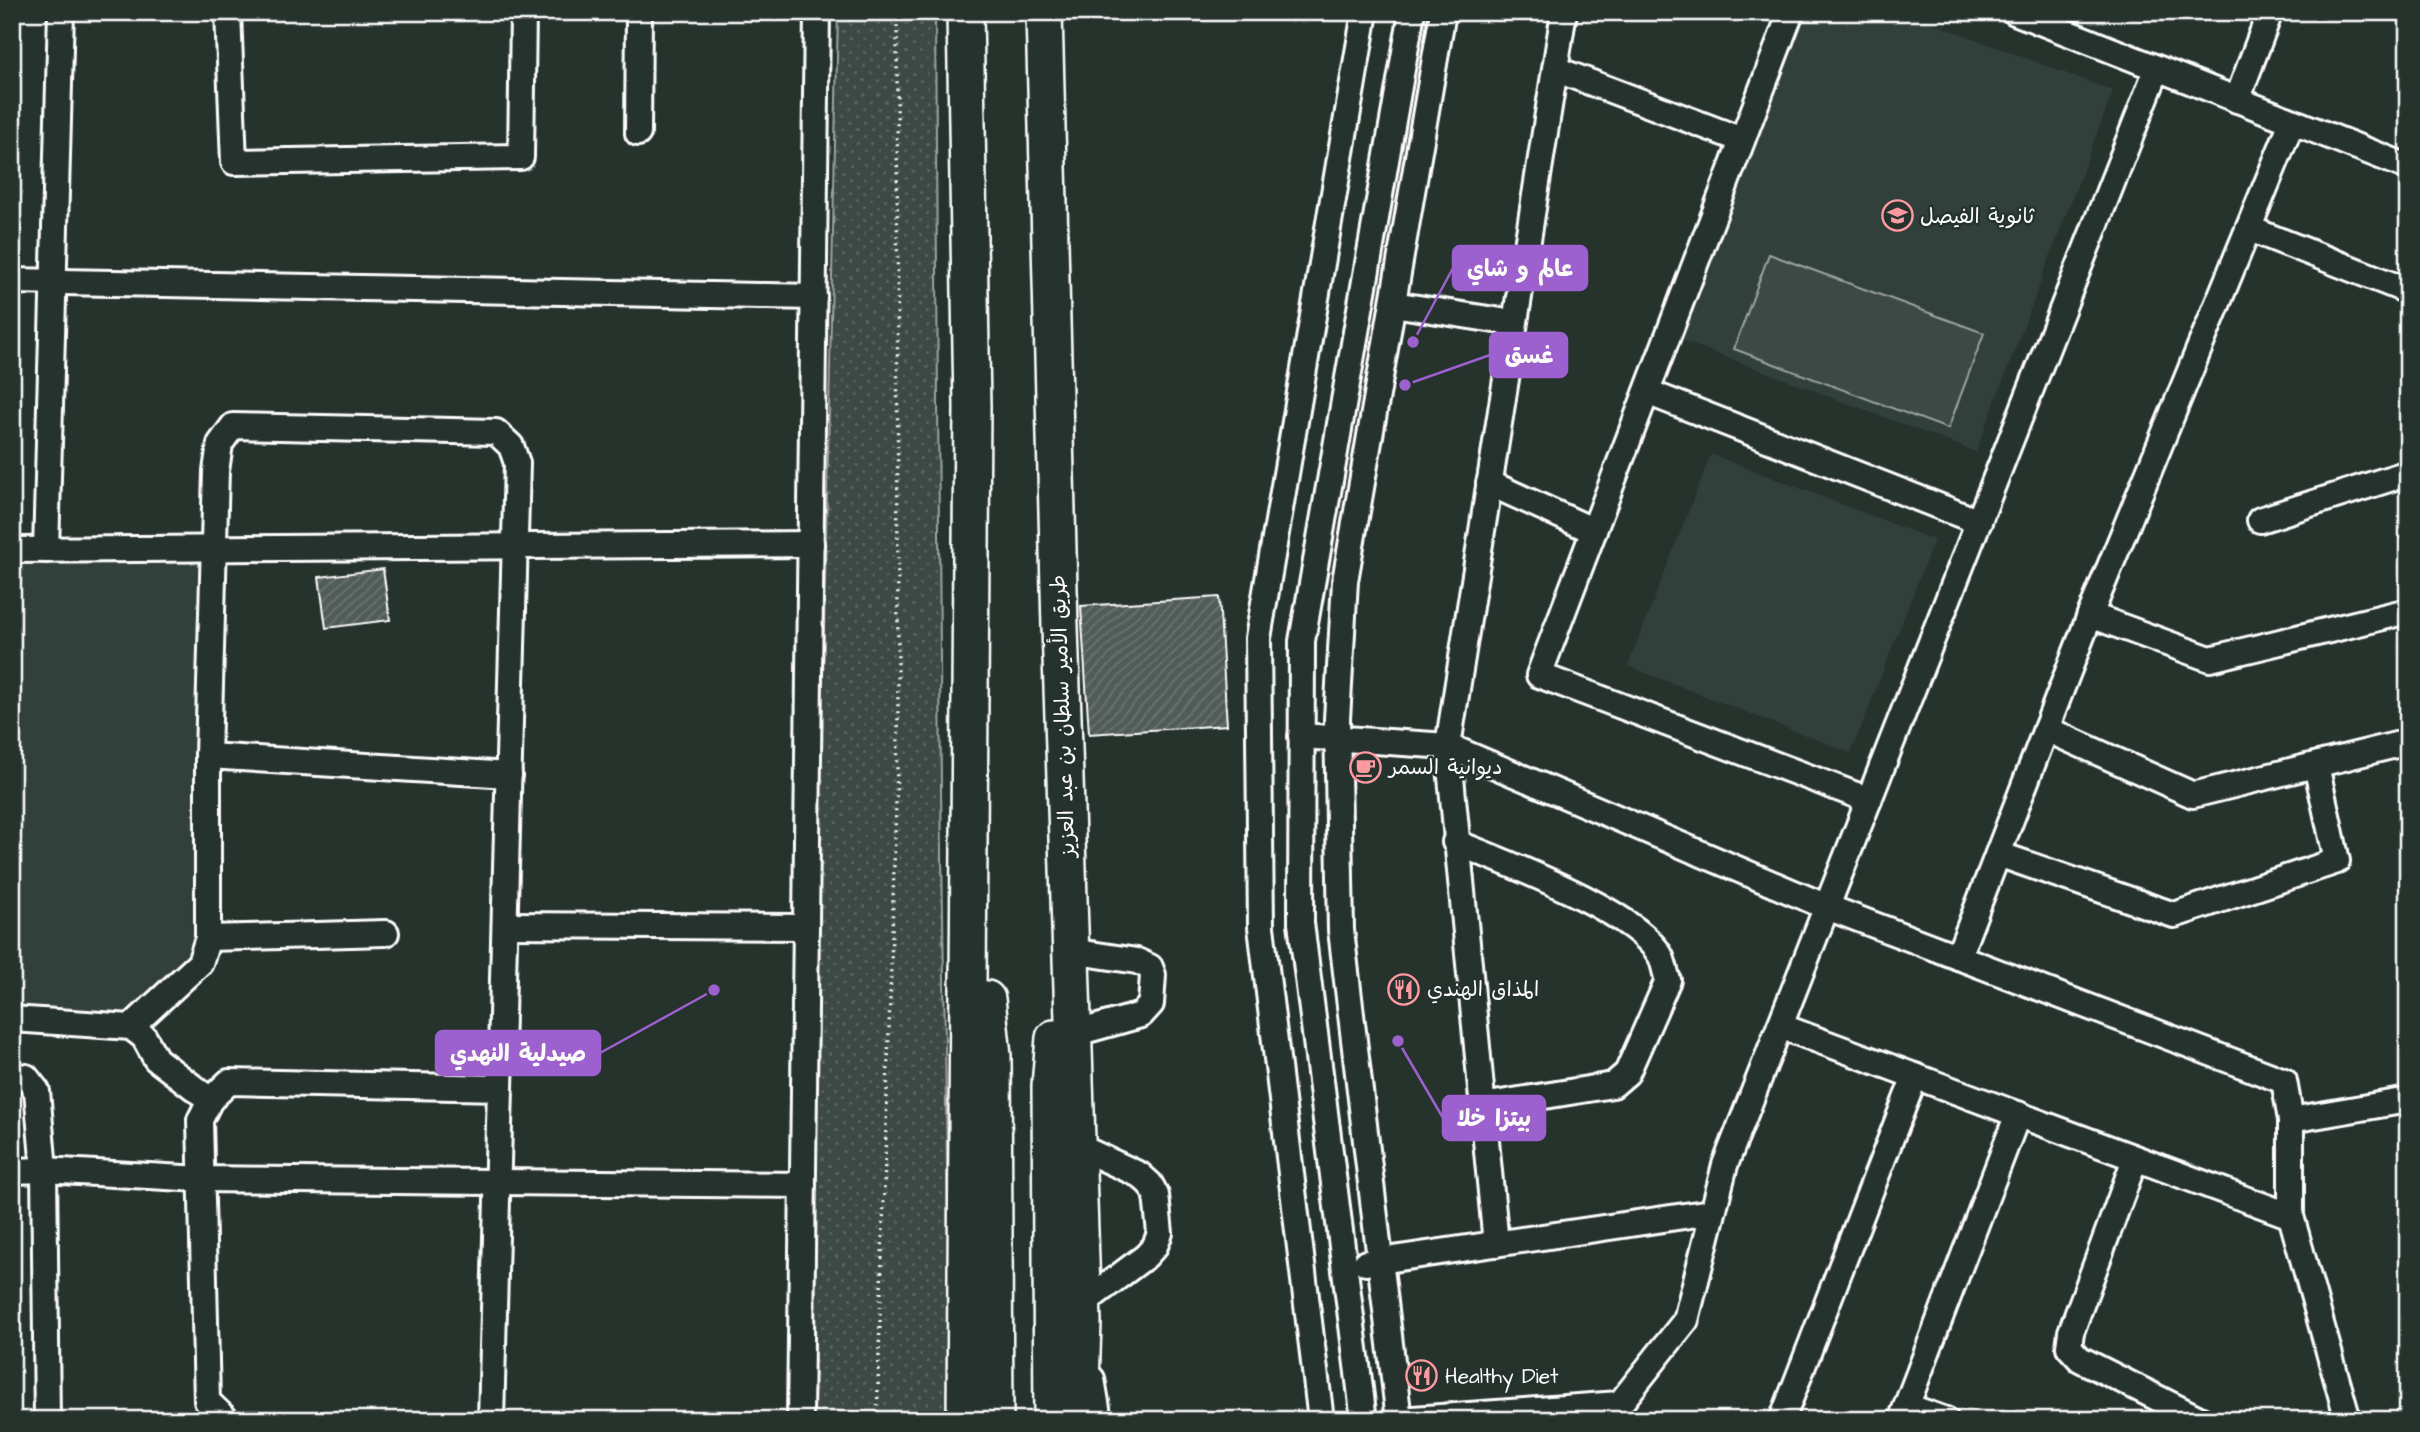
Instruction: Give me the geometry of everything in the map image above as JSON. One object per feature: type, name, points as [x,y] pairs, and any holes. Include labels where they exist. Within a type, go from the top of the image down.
[{"type":"highway","points":[[963,1414],[972,406],[965,12]]},
{"type":"highway","name":"طريق الأمير سلطان بن عبد العزيز","points":[[1044,12],[1082,1313],[1080,1420]]},
{"type":"highway","points":[[969,832],[993,1056],[995,1420]]},
{"type":"highway","points":[[1052,1420],[1051,1086],[1067,855]]},
{"type":"street","points":[[46,550],[61,12]]},
{"type":"street","points":[[228,12],[234,162],[521,157],[523,12]]},
{"type":"street","points":[[638,133],[639,12]]},
{"type":"street","points":[[800,1420],[817,12]]},
{"type":"street","points":[[1321,1420],[1261,927],[1258,638],[1365,12]]},
{"type":"street","points":[[1364,1420],[1301,923],[1302,640],[1412,12]]},
{"type":"street","points":[[1443,12],[1345,581],[1337,738],[1341,930],[1399,1420],[1613,1412],[1686,1320],[1711,1212],[1725,1166],[2157,68]]},
{"type":"street","points":[[1496,1244],[1455,842],[1448,746],[1564,12]]},
{"type":"street","points":[[1791,12],[1539,675],[1869,800]]},
{"type":"street","points":[[2015,12],[2408,167]]},
{"type":"street","points":[[2237,100],[2270,12]]},
{"type":"street","points":[[1555,69],[1742,141]]},
{"type":"street","points":[[1958,957],[2090,615],[2292,122]]},
{"type":"street","points":[[2250,229],[2408,291]]},
{"type":"street","points":[[12,281],[814,297]]},
{"type":"street","points":[[1393,304],[1514,323]]},
{"type":"street","points":[[1647,392],[1979,522]]},
{"type":"street","points":[[131,1027],[200,963],[208,938],[208,756],[213,549],[220,444],[233,426],[496,432],[511,446],[517,463],[491,1420]]},
{"type":"street","points":[[2260,520],[2408,473]]},
{"type":"street","points":[[1489,483],[1594,531]]},
{"type":"street","points":[[12,550],[811,544]]},
{"type":"street","points":[[2090,615],[2210,659],[2408,611]]},
{"type":"street","points":[[2046,729],[2193,795],[2407,746]]},
{"type":"street","points":[[1301,736],[1448,746],[1827,907],[2284,1081],[2291,1120],[2291,1216],[2348,1420]]},
{"type":"street","points":[[208,756],[509,775]]},
{"type":"street","points":[[1998,854],[2174,915],[2337,861],[2316,765]]},
{"type":"street","points":[[1455,842],[1565,889],[1622,919],[1659,954],[1668,980],[1627,1073],[1613,1085],[1482,1106]]},
{"type":"street","points":[[505,925],[806,927]]},
{"type":"street","points":[[208,938],[386,933]]},
{"type":"street","points":[[1071,951],[1137,961],[1150,967],[1153,975],[1151,1004],[1141,1014],[1073,1034]]},
{"type":"street","points":[[12,1019],[131,1027],[144,1037],[156,1059],[210,1100]]},
{"type":"street","points":[[1780,1026],[2291,1216]]},
{"type":"street","points":[[12,1074],[26,1077],[37,1091],[44,1170],[47,1420]]},
{"type":"street","points":[[1782,1420],[1915,1076]]},
{"type":"street","points":[[228,1420],[207,1401],[200,1120],[210,1100],[229,1082],[500,1088]]},
{"type":"street","points":[[2291,1120],[2408,1100]]},
{"type":"street","points":[[1946,1420],[1904,1413],[2018,1114]]},
{"type":"street","points":[[1077,1146],[1150,1184],[1156,1195],[1160,1233],[1155,1246],[1146,1256],[1082,1313],[1099,1420]]},
{"type":"street","points":[[2135,1159],[2071,1332],[2069,1347],[2080,1359],[2201,1420]]},
{"type":"street","points":[[12,1171],[44,1170],[201,1179],[803,1185]]},
{"type":"street","points":[[1346,1266],[1711,1212]]},
{"type":"path","points":[[877,1420],[898,737],[897,12]]},
{"type":"shaded area","points":[[838,12],[935,12],[941,790],[951,1420],[806,1420]]},
{"type":"shaded area","name":"ثانوية الفيصل","points":[[1805,12],[1903,12],[2113,91],[1976,452],[1681,340]]},
{"type":"shaded area","points":[[1769,254],[1984,333],[1948,429],[1734,349]]},
{"type":"shaded area","points":[[1711,454],[1934,540],[1851,753],[1628,666]]},
{"type":"shaded area","points":[[12,553],[198,556],[192,965],[127,1012],[12,1011]]},
{"type":"building","points":[[383,569],[390,620],[326,628],[319,577]]},
{"type":"building","points":[[1219,597],[1227,725],[1089,734],[1081,606]]},
{"type":"place","name":"ثانوية الفيصل","points":[[1897,216]]},
{"type":"place","name":"عالم و شاي","points":[[1413,342]]},
{"type":"place","name":"غسق","points":[[1405,385]]},
{"type":"place","name":"ديوانية السمر","points":[[1366,767]]},
{"type":"place","name":"المذاق الهندي","points":[[1404,989]]},
{"type":"place","name":"صيدلية النهدي","points":[[714,990]]},
{"type":"place","name":"بيتزا خلا","points":[[1398,1041]]},
{"type":"place","name":"Healthy Diet","points":[[1422,1376]]}]
